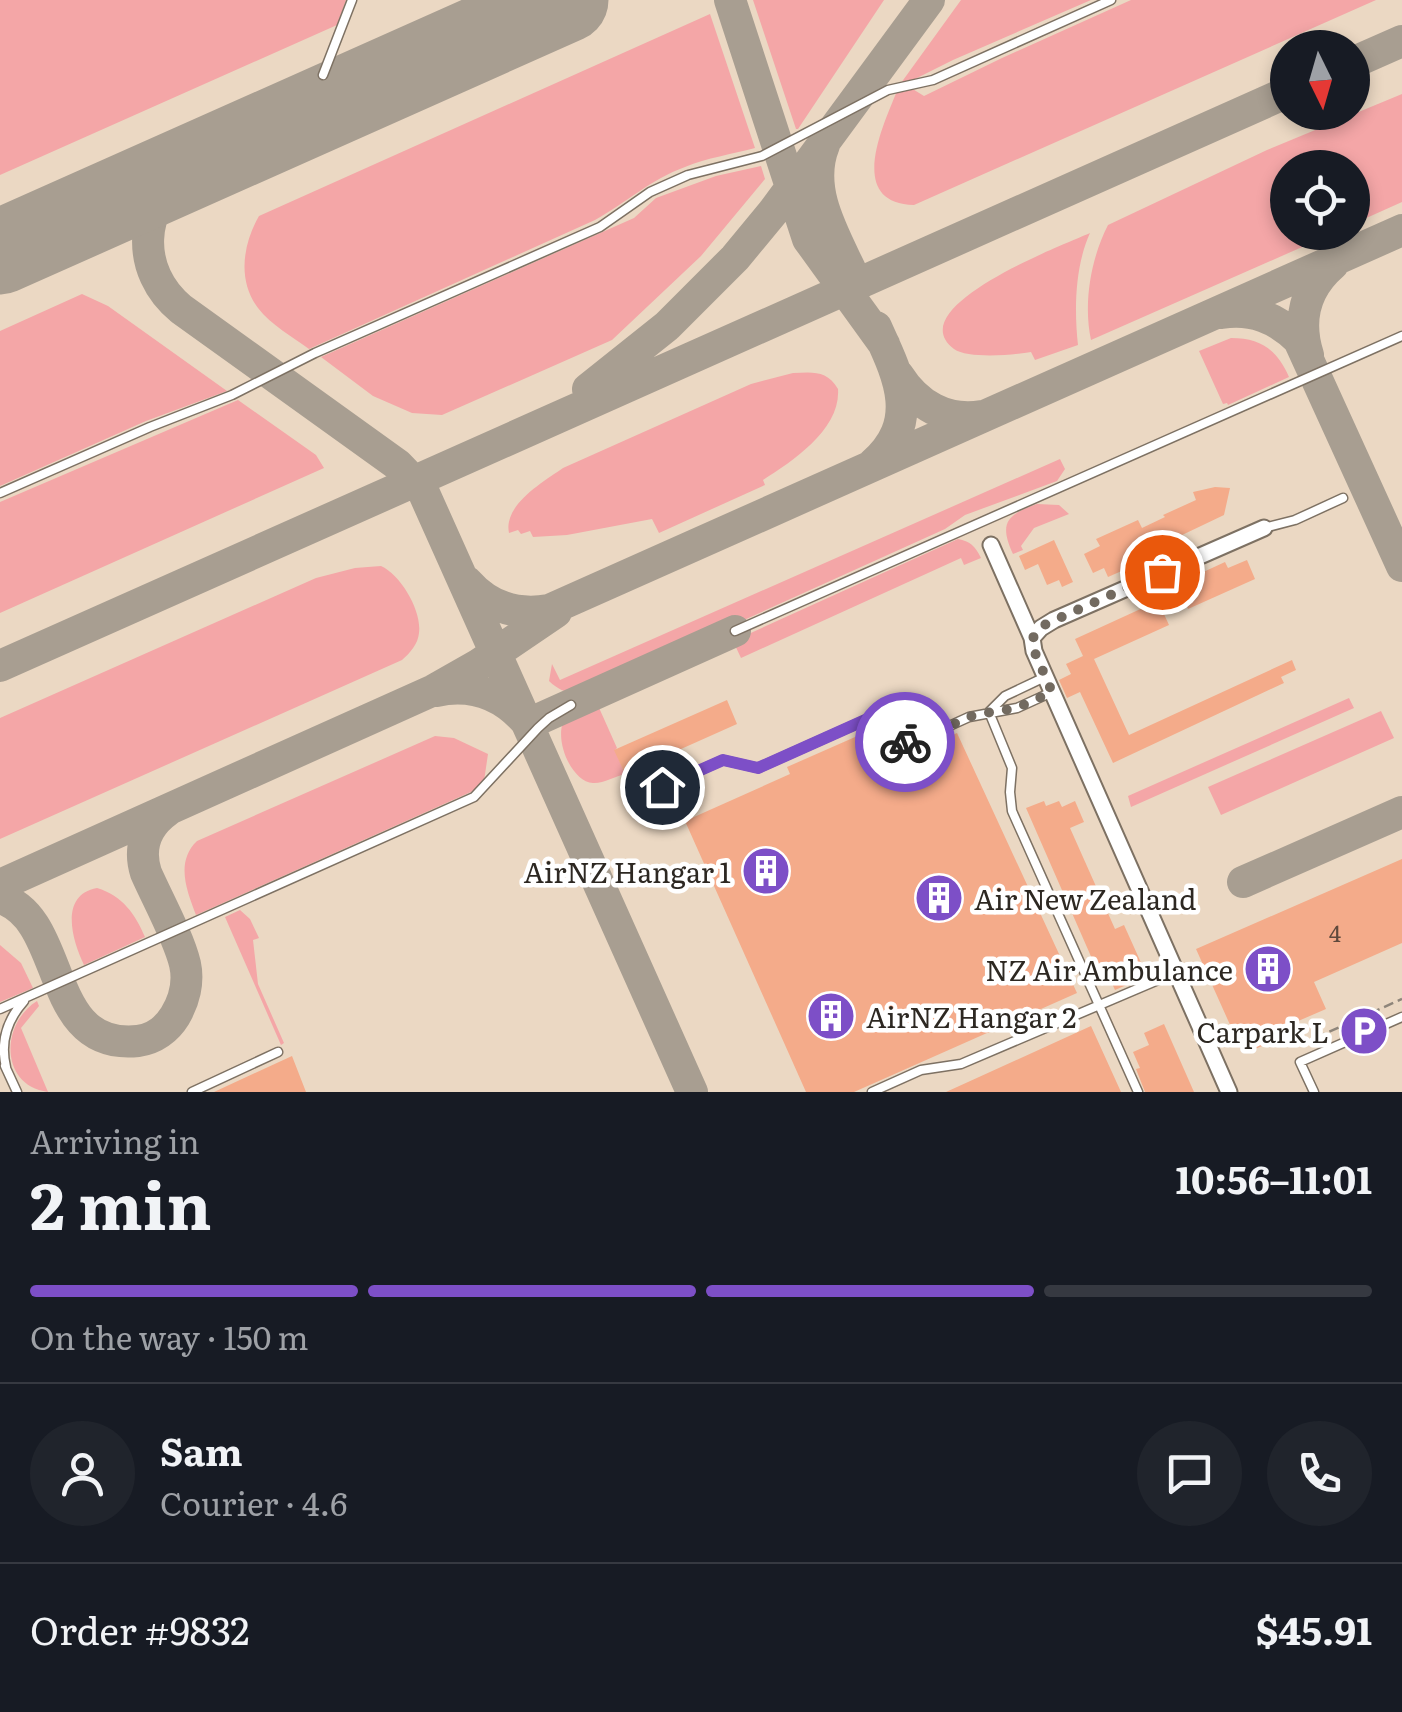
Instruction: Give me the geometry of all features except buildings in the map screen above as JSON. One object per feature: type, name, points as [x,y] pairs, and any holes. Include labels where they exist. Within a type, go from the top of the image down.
[{"type":"street","points":[[1032,638],[1054,620],[1264,528]]},
{"type":"street","points":[[991,545],[1229,1092]]},
{"type":"lane","points":[[323,75],[352,0]]},
{"type":"lane","points":[[0,492],[150,426],[232,396],[315,353],[600,227],[650,192],[694,173],[762,156],[888,90],[933,80],[1111,0]]},
{"type":"lane","points":[[736,631],[1402,336]]},
{"type":"lane","points":[[1264,528],[1343,498]]},
{"type":"lane","points":[[662,787],[723,760],[758,768],[872,717],[889,720],[896,735],[908,742],[974,715],[1017,708],[1049,684]]},
{"type":"lane","points":[[989,712],[1005,696],[1049,684]]},
{"type":"lane","points":[[0,1009],[474,797],[538,728],[571,705]]},
{"type":"lane","points":[[989,712],[1012,768],[1012,812],[1138,1092]]},
{"type":"lane","points":[[872,1092],[920,1070],[961,1064],[1176,972]]},
{"type":"lane","points":[[18,1092],[3,1062],[2,1046],[15,1012],[31,995]]},
{"type":"lane","points":[[1314,1092],[1300,1062],[1402,1017]]},
{"type":"lane","points":[[192,1092],[278,1052]]},
{"type":"path","points":[[1302,1044],[1402,999]]},
{"type":"shaded area","points":[[0,0],[1402,0],[1402,1092],[0,1092]]},
{"type":"shaded area","points":[[0,0],[346,0],[337,25],[0,175]]},
{"type":"shaded area","points":[[753,0],[884,0],[798,129],[796,129]]},
{"type":"shaded area","points":[[961,0],[1091,0],[901,83]]},
{"type":"shaded area","points":[[1131,0],[1376,0],[1308,30],[1270,30],[1270,47],[914,205],[893,201],[881,191],[875,177],[875,160],[897,91],[911,88],[924,96]]},
{"type":"shaded area","points":[[710,14],[755,148],[673,172],[595,220],[309,349],[276,325],[251,297],[245,274],[246,250],[259,216]]},
{"type":"shaded area","points":[[1402,94],[1402,202],[1370,216],[1370,150],[1270,150],[1270,250],[1295,250],[1091,340],[1090,281],[1108,225],[1267,150],[1315,130],[1370,130],[1370,107]]},
{"type":"shaded area","points":[[761,166],[765,179],[701,256],[612,340],[442,415],[412,413],[373,396],[321,357],[634,218],[656,198],[716,176]]},
{"type":"shaded area","points":[[1090,233],[1077,288],[1078,345],[1035,360],[1031,352],[980,355],[954,349],[943,332],[949,315],[967,296],[1023,263]]},
{"type":"shaded area","points":[[82,294],[108,306],[227,391],[146,421],[0,486],[0,331]]},
{"type":"shaded area","points":[[1231,338],[1267,347],[1289,377],[1223,404],[1199,351]]},
{"type":"shaded area","points":[[793,373],[829,378],[838,389],[837,404],[813,442],[763,480],[765,485],[659,533],[652,519],[567,535],[533,537],[530,531],[521,534],[518,530],[509,533],[512,513],[518,504],[563,468],[751,384]]},
{"type":"shaded area","points":[[238,400],[316,455],[324,468],[0,613],[0,502]]},
{"type":"shaded area","points":[[1060,459],[1065,469],[1057,481],[965,515],[945,529],[598,686],[572,692],[549,681],[552,664],[560,680]]},
{"type":"shaded area","points":[[1037,504],[1059,505],[1069,514],[1034,528],[1021,546],[1023,550],[1013,554],[1006,535],[1008,521]]},
{"type":"shaded area","points":[[958,539],[972,545],[981,558],[964,565],[961,558],[741,658],[733,641]]},
{"type":"shaded area","points":[[381,566],[403,585],[417,615],[417,641],[402,660],[0,839],[0,718],[316,578]]},
{"type":"shaded area","points":[[1349,698],[1354,708],[1131,807],[1128,796]]},
{"type":"shaded area","points":[[596,701],[625,774],[593,783],[585,781],[570,766],[561,734],[570,713]]},
{"type":"shaded area","points":[[1381,711],[1394,738],[1221,815],[1208,787]]},
{"type":"shaded area","points":[[435,736],[454,738],[488,754],[484,781],[473,791],[196,915],[185,867],[190,849],[197,841]]},
{"type":"shaded area","points":[[97,888],[127,907],[145,937],[84,965],[73,931],[73,909],[85,892]]},
{"type":"shaded area","points":[[240,910],[250,919],[259,938],[253,940],[258,984],[284,1043],[281,1045],[225,917]]},
{"type":"shaded area","points":[[0,945],[21,963],[33,988],[0,1002]]},
{"type":"shaded area","points":[[37,1001],[39,1006],[21,1028],[48,1092],[21,1078],[11,1053],[16,1024]]},
{"type":"taxiway","points":[[730,0],[808,239],[884,344]]},
{"type":"taxiway","points":[[588,389],[667,326],[735,258],[929,0]]},
{"type":"taxiway","points":[[1370,55],[1402,41]]},
{"type":"taxiway","points":[[0,666],[1270,100]]},
{"type":"taxiway","points":[[824,145],[818,180],[821,198],[856,282]]},
{"type":"taxiway","points":[[185,170],[169,185],[151,220],[148,239],[156,276],[181,309],[398,465],[423,491],[692,1092]]},
{"type":"taxiway","points":[[467,582],[484,598],[504,608],[525,612],[549,610],[1402,230]]},
{"type":"taxiway","points":[[1308,355],[1303,329],[1306,305],[1316,283],[1333,264]]},
{"type":"taxiway","points":[[1221,313],[1263,316],[1299,340],[1402,566]]},
{"type":"taxiway","points":[[873,464],[888,448],[901,414],[898,380],[876,327]]},
{"type":"taxiway","points":[[898,375],[914,395],[934,409],[956,416],[982,416]]},
{"type":"taxiway","points":[[0,885],[434,690],[556,612]]},
{"type":"taxiway","points":[[436,691],[463,689],[487,694],[509,705],[528,724],[735,631]]},
{"type":"taxiway","points":[[0,898],[22,911],[37,931],[70,1006],[86,1026],[107,1039],[138,1041],[155,1036],[178,1010],[186,978],[178,942],[144,864],[146,838],[167,811]]},
{"type":"taxiway","points":[[1243,882],[1402,812]]},
{"type":"runway","points":[[0,252],[566,0]]},
{"type":"way so far","points":[[905,742],[914,742],[974,715],[1017,708],[1052,692],[1032,646],[1037,631],[1162,572]]},
{"type":"place","name":"AirNZ Hangar 1","points":[[766,871]]},
{"type":"place","name":"Air New Zealand","points":[[939,898]]},
{"type":"place","name":"NZ Air Ambulance","points":[[1268,969]]},
{"type":"place","name":"AirNZ Hangar 2","points":[[831,1016]]},
{"type":"place","name":"Carpark L","points":[[1364,1031]]},
{"type":"route","points":[[662,787],[723,760],[758,768],[872,717],[889,720],[896,735],[905,742]]}]
